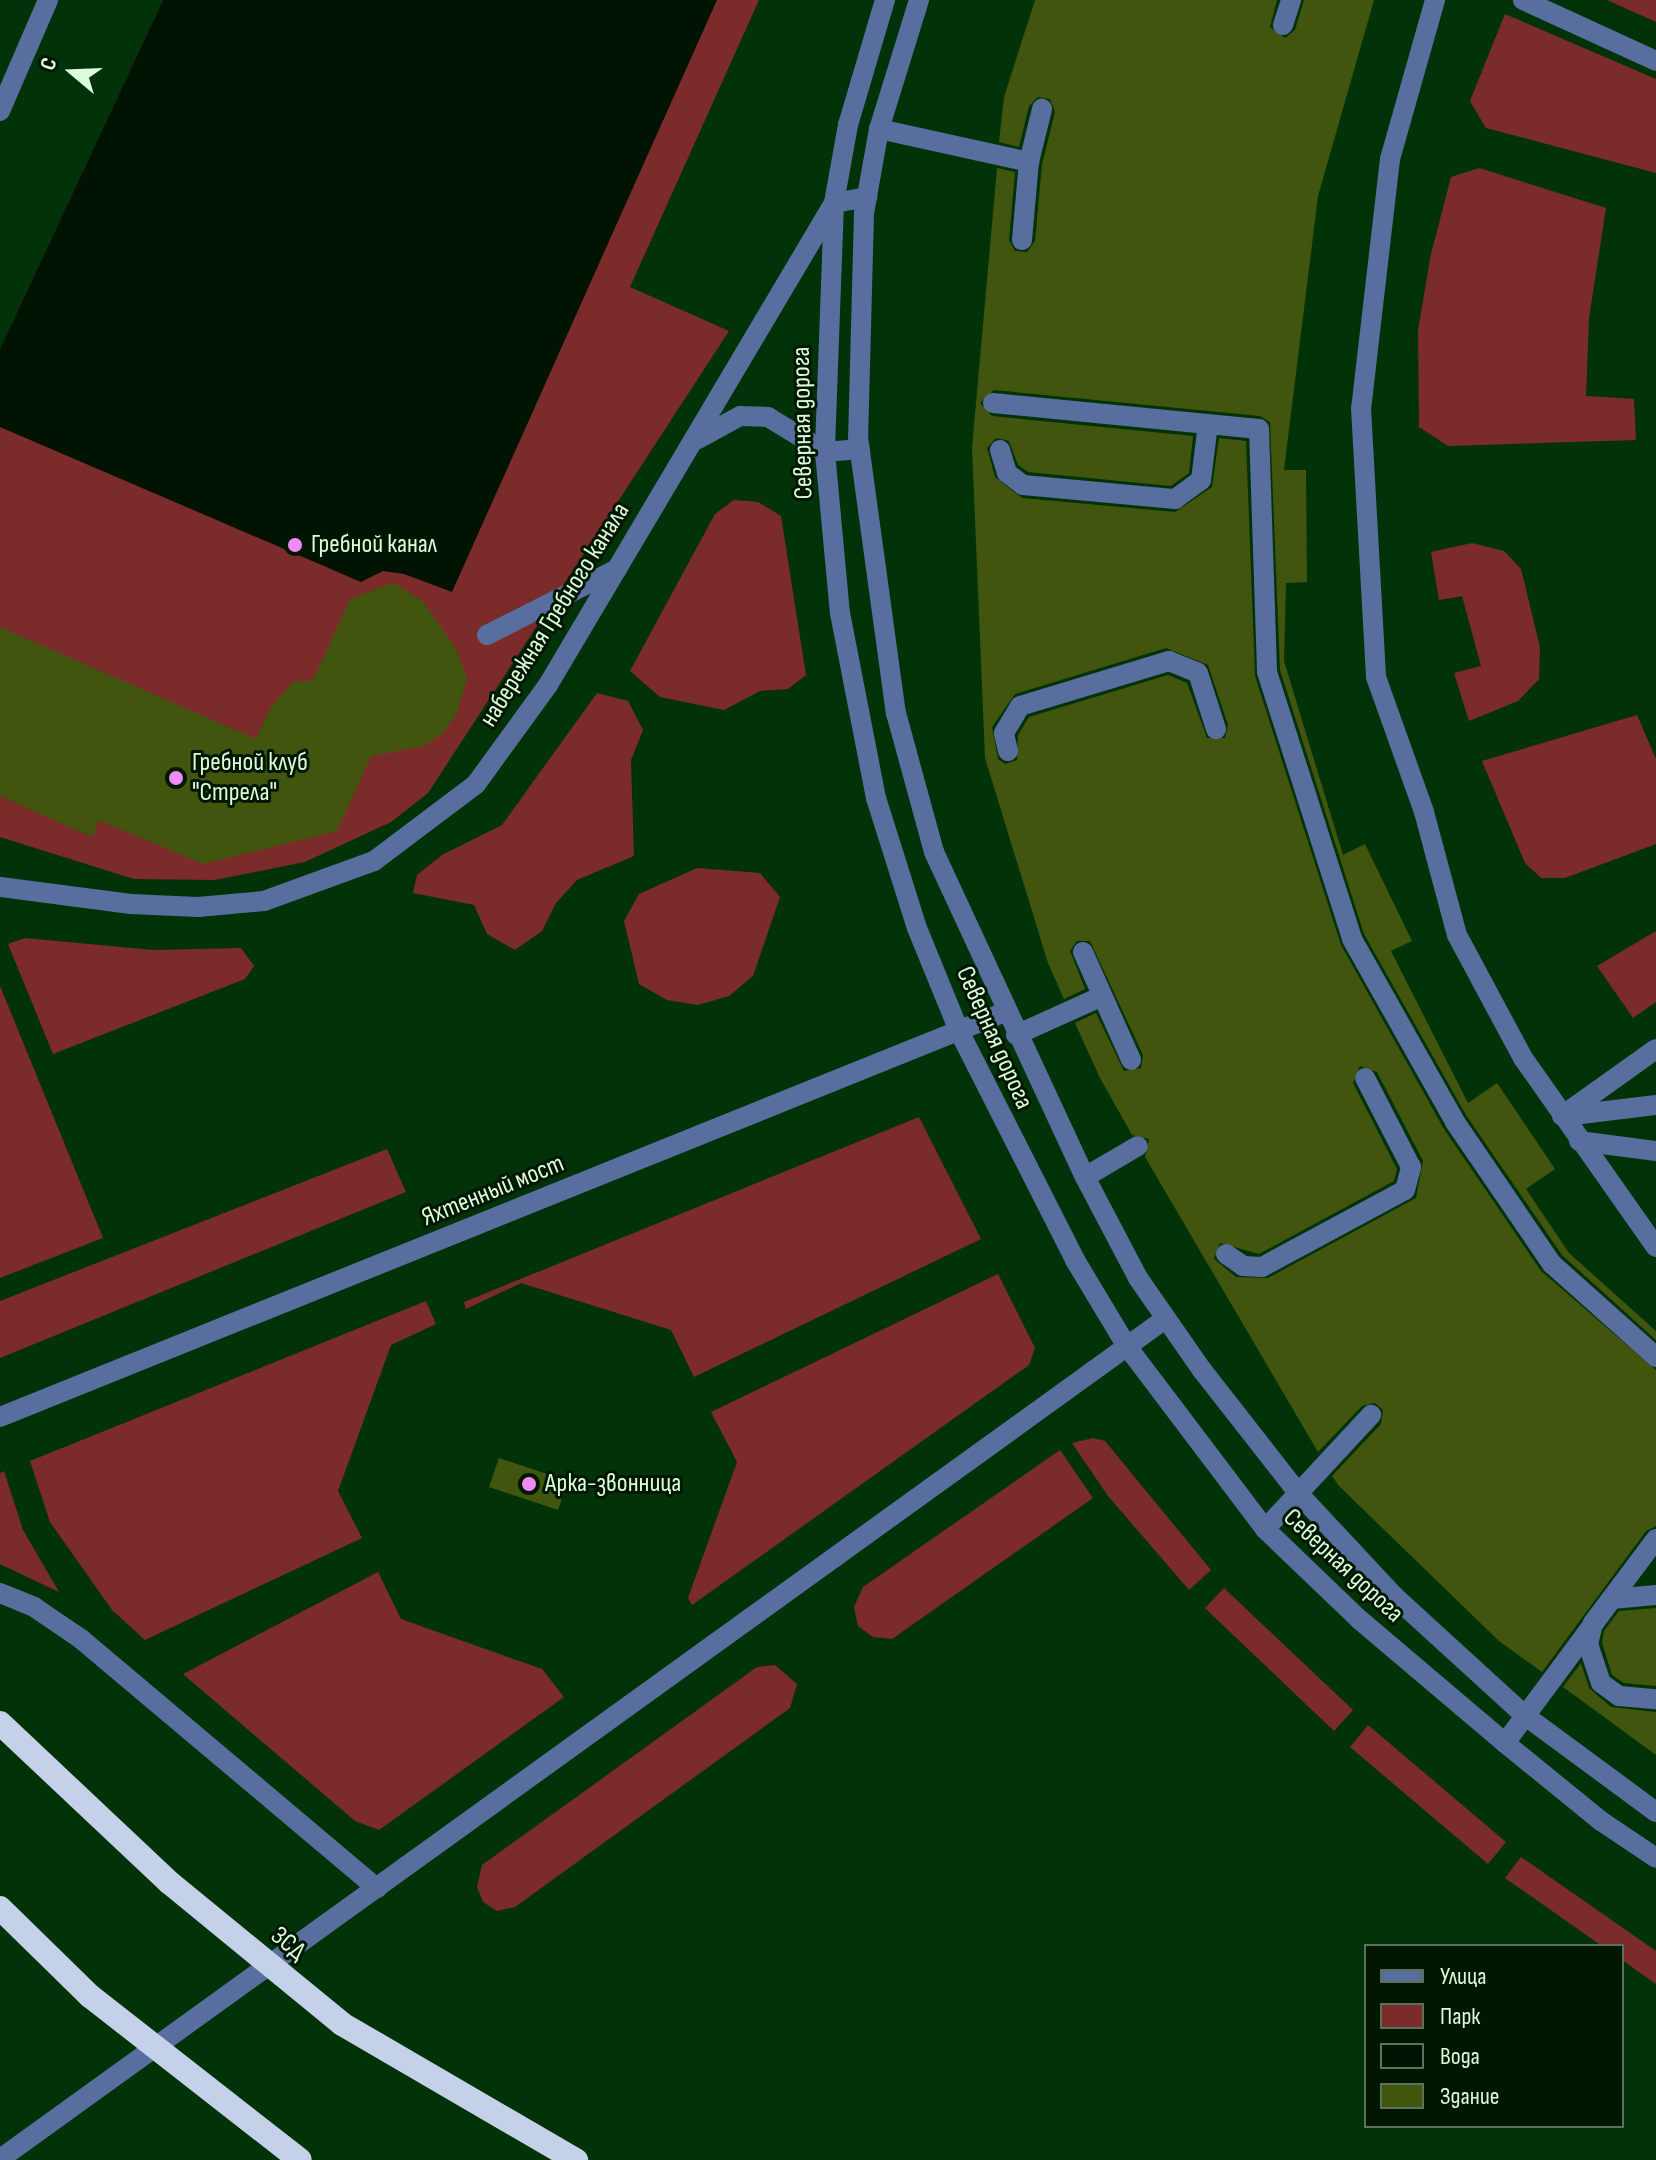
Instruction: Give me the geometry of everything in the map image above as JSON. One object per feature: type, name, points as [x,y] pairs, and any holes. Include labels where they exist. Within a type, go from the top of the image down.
[{"type":"highway","name":"ЗСД","points":[[0,1723],[170,1883],[342,2024],[576,2160]]},
{"type":"highway","points":[[0,1908],[90,1996],[300,2160]]},
{"type":"street","points":[[0,111],[48,0]]},
{"type":"street","name":"Северная дорога","points":[[885,0],[848,125],[834,203],[825,452],[840,613],[876,798],[917,928],[959,1031],[1075,1260],[1126,1345],[1265,1529],[1360,1620],[1505,1743],[1601,1821],[1656,1858]]},
{"type":"street","name":"Северная дорога","points":[[919,0],[879,129],[867,197],[857,328],[860,449],[884,637],[914,786],[934,852],[1005,1012],[1085,1177],[1165,1319],[1298,1493],[1395,1597],[1523,1714],[1656,1812]]},
{"type":"street","points":[[1283,25],[1291,0]]},
{"type":"street","points":[[1435,0],[1390,159],[1361,408],[1376,677],[1424,812],[1457,935],[1523,1058],[1656,1247]]},
{"type":"street","points":[[1523,0],[1656,61]]},
{"type":"street","points":[[1022,240],[1029,162],[1042,109]]},
{"type":"street","points":[[879,129],[1029,162]]},
{"type":"street","points":[[834,203],[867,197]]},
{"type":"street","name":"набережная Гребного канала","points":[[1,887],[198,907],[264,901],[374,861],[476,784],[548,685],[834,203]]},
{"type":"street","points":[[993,403],[1259,429],[1267,672],[1352,939],[1455,1122],[1552,1264],[1656,1357]]},
{"type":"street","name":"набережная Гребного канала","points":[[691,444],[740,416],[768,417],[825,452]]},
{"type":"street","points":[[1000,453],[1007,473],[1023,485],[1175,499],[1194,489],[1205,465],[1208,424]]},
{"type":"street","points":[[825,452],[860,449]]},
{"type":"street","points":[[487,635],[617,569]]},
{"type":"street","points":[[1006,746],[1008,722],[1020,706],[1169,661],[1198,673],[1216,729]]},
{"type":"street","points":[[1083,952],[1100,997],[1131,1060]]},
{"type":"street","points":[[1016,1035],[1100,997]]},
{"type":"street","name":"Яхтенный мост","points":[[0,1417],[1005,1012]]},
{"type":"street","points":[[1562,1116],[1656,1049]]},
{"type":"street","points":[[1226,1255],[1243,1266],[1262,1267],[1399,1196],[1411,1167],[1365,1078]]},
{"type":"street","points":[[1562,1116],[1656,1105]]},
{"type":"street","points":[[1579,1141],[1656,1151]]},
{"type":"street","points":[[1085,1177],[1138,1146]]},
{"type":"street","points":[[0,2159],[1165,1319]]},
{"type":"street","points":[[1265,1529],[1371,1415]]},
{"type":"street","points":[[1656,1539],[1593,1623],[1588,1644],[1601,1683],[1619,1696],[1656,1699]]},
{"type":"street","points":[[0,1593],[34,1607],[81,1639],[377,1888]]},
{"type":"street","points":[[1505,1743],[1523,1714],[1612,1599],[1656,1595]]},
{"type":"green space","name":"Гребной канал","points":[[163,0],[759,0],[630,287],[729,331],[428,793],[391,822],[305,862],[215,880],[134,879],[0,837],[0,349]]},
{"type":"green space","points":[[1607,0],[1656,0],[1656,22]]},
{"type":"green space","points":[[1505,14],[1656,79],[1656,173],[1486,128],[1470,101]]},
{"type":"green space","points":[[1479,168],[1606,208],[1589,318],[1586,396],[1634,399],[1636,440],[1448,446],[1419,427],[1418,330],[1431,254],[1451,177]]},
{"type":"green space","points":[[734,500],[758,502],[781,516],[806,675],[788,689],[760,691],[724,710],[660,697],[630,671],[715,514]]},
{"type":"green space","points":[[1472,543],[1504,551],[1521,569],[1540,647],[1539,679],[1518,701],[1469,721],[1454,673],[1481,666],[1462,596],[1439,600],[1431,552]]},
{"type":"green space","points":[[597,693],[628,701],[643,730],[631,760],[634,856],[577,880],[556,903],[542,931],[515,950],[487,934],[474,905],[413,893],[417,875],[442,855],[502,825]]},
{"type":"green space","points":[[1637,715],[1656,759],[1656,844],[1565,878],[1541,878],[1525,863],[1482,761]]},
{"type":"green space","points":[[697,868],[760,873],[780,897],[753,976],[729,996],[698,1005],[667,1000],[639,984],[624,921],[639,894]]},
{"type":"green space","points":[[1656,931],[1656,1002],[1633,1018],[1597,966]]},
{"type":"green space","points":[[25,938],[153,950],[241,948],[254,966],[245,979],[53,1054],[8,944]]},
{"type":"green space","points":[[0,986],[103,1238],[0,1278]]},
{"type":"green space","points":[[919,1117],[981,1239],[694,1377],[671,1330],[521,1283],[466,1309],[464,1302]]},
{"type":"green space","points":[[387,1149],[406,1192],[0,1358],[0,1301]]},
{"type":"green space","points":[[998,1274],[1035,1348],[1029,1365],[692,1605],[688,1598],[737,1462],[711,1412]]},
{"type":"green space","points":[[426,1301],[436,1324],[391,1345],[338,1491],[362,1538],[145,1640],[112,1610],[50,1522],[30,1461]]},
{"type":"green space","points":[[1093,1438],[1105,1441],[1211,1570],[1189,1590],[1108,1496],[1072,1443]]},
{"type":"green space","points":[[1060,1450],[1093,1498],[892,1639],[873,1637],[858,1626],[854,1607],[863,1587]]},
{"type":"green space","points":[[4,1471],[23,1530],[59,1592],[0,1564],[0,1473]]},
{"type":"green space","points":[[378,1572],[401,1619],[542,1669],[564,1697],[379,1830],[355,1821],[183,1674]]},
{"type":"green space","points":[[1224,1588],[1353,1710],[1334,1731],[1205,1608]]},
{"type":"green space","points":[[775,1665],[797,1684],[790,1708],[515,1907],[497,1911],[483,1902],[477,1887],[482,1865],[757,1667]]},
{"type":"green space","points":[[1368,1725],[1506,1842],[1488,1864],[1350,1747]]},
{"type":"green space","points":[[1521,1857],[1656,1951],[1656,1984],[1624,1961],[1624,1944],[1599,1944],[1505,1878]]},
{"type":"water","name":"Гребной канал","points":[[163,0],[717,0],[452,592],[404,574],[383,571],[361,582],[0,427],[0,349]]},
{"type":"building","points":[[1035,0],[1277,0],[1270,27],[1285,38],[1295,30],[1304,0],[1374,0],[1318,196],[1284,470],[1306,470],[1307,582],[1286,583],[1284,661],[1343,855],[1365,844],[1412,941],[1391,951],[1468,1103],[1497,1083],[1555,1169],[1526,1189],[1569,1253],[1656,1331],[1656,1340],[1562,1255],[1466,1115],[1364,934],[1280,670],[1270,422],[1260,416],[994,390],[980,403],[992,416],[1193,436],[1189,473],[1171,486],[1028,472],[1018,465],[1009,441],[996,438],[987,448],[995,477],[1022,498],[1175,512],[1212,487],[1219,438],[1246,441],[1255,676],[1341,945],[1444,1129],[1541,1271],[1656,1370],[1656,1526],[1646,1531],[1542,1672],[1499,1641],[1332,1476],[1381,1424],[1383,1410],[1375,1403],[1362,1406],[1318,1452],[1145,1157],[1149,1139],[1132,1135],[1100,1078],[1075,1023],[1096,1013],[1124,1071],[1141,1068],[1143,1055],[1090,941],[1077,941],[1070,951],[1085,989],[1064,999],[1048,963],[985,758],[972,448],[997,168],[1015,172],[1009,240],[1015,251],[1027,252],[1035,241],[1042,164],[1055,112],[1050,99],[1038,97],[1029,106],[1019,147],[999,142],[1004,97]],"holes":[[[1166,648],[1208,665],[1228,725],[1225,738],[1207,738],[1187,683],[1168,675],[1029,717],[1018,735],[1017,760],[1005,764],[998,759],[992,727],[1015,694]],[[1360,1066],[1377,1072],[1423,1161],[1416,1198],[1268,1278],[1236,1277],[1214,1259],[1220,1243],[1259,1254],[1394,1181],[1397,1169],[1353,1083]]]},
{"type":"building","points":[[392,583],[421,599],[455,647],[467,678],[457,713],[443,733],[424,746],[371,756],[337,831],[203,864],[99,820],[92,837],[0,796],[0,627],[256,739],[271,707],[293,682],[313,680],[350,599]]},
{"type":"building","name":"Арка-звонница","points":[[499,1458],[568,1481],[558,1510],[489,1487]]},
{"type":"building","points":[[1656,1608],[1656,1686],[1624,1683],[1612,1675],[1602,1643],[1604,1631],[1619,1611]]},
{"type":"building","points":[[1581,1663],[1589,1688],[1611,1707],[1656,1712],[1656,1755],[1563,1687]]},
{"type":"place","name":"Гребной канал","points":[[295,545]]},
{"type":"place","name":"Гребной клуб \"Стрела\"","points":[[176,778]]},
{"type":"place","name":"Арка-звонница","points":[[529,1484]]}]
